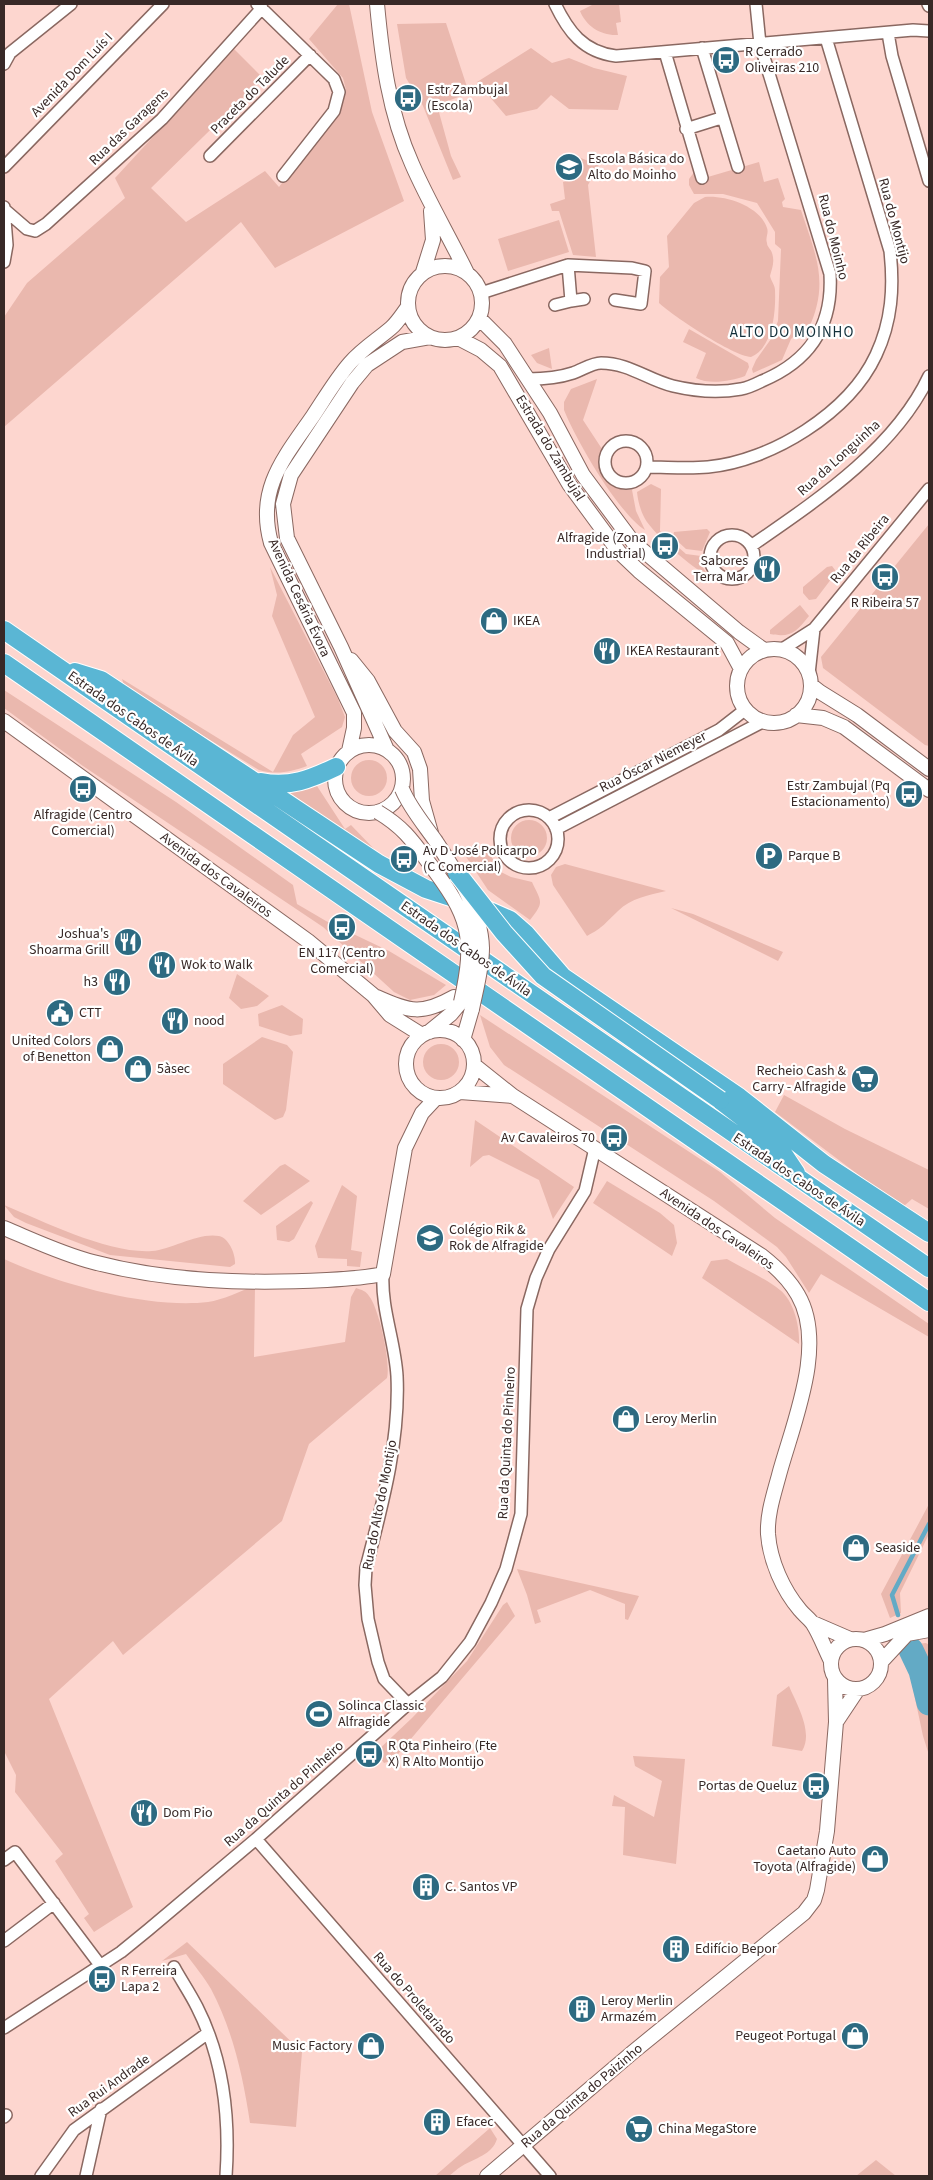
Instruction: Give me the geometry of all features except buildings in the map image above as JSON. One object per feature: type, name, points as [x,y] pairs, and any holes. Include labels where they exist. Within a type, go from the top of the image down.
[{"type":"highway","name":"Estrada dos Cabos de Ávila","points":[[4,630],[929,1268]]},
{"type":"highway","name":"Estrada dos Cabos de Ávila","points":[[4,663],[929,1302]]},
{"type":"highway","points":[[58,666],[101,680],[379,864],[412,883],[478,906],[510,920],[526,934],[562,977],[739,1097],[824,1164],[929,1233]]},
{"type":"highway","points":[[255,781],[284,785],[313,778],[336,767]]},
{"type":"highway","points":[[457,873],[504,933],[543,976],[720,1100],[776,1143],[802,1182]]},
{"type":"street","points":[[4,64],[10,53],[71,4]]},
{"type":"street","name":"Avenida Dom Luís I","points":[[4,167],[163,4]]},
{"type":"street","points":[[378,4],[382,47],[391,100],[411,162],[467,272],[478,285],[482,301],[479,318],[467,333],[458,338],[449,340],[430,337],[415,326],[408,308],[409,292],[417,278],[423,272],[433,267],[445,265],[457,267],[467,272]]},
{"type":"street","points":[[555,4],[569,30],[577,39],[595,50],[616,56],[913,30],[929,32]]},
{"type":"street","name":"Rua do Moinho","points":[[528,379],[560,377],[600,362],[626,366],[672,386],[704,391],[742,390],[782,372],[802,356],[817,337],[831,296],[830,274],[760,44],[756,4]]},
{"type":"street","points":[[260,6],[334,79],[339,92],[334,110],[283,176]]},
{"type":"street","name":"Rua das Garagens","points":[[4,208],[27,229],[35,231],[46,224],[162,119],[260,6]]},
{"type":"street","points":[[888,33],[892,56],[929,181]]},
{"type":"street","name":"Rua do Montijo","points":[[647,467],[709,467],[772,448],[814,424],[837,405],[865,374],[875,356],[888,320],[892,297],[893,275],[890,251],[826,38]]},
{"type":"street","points":[[702,48],[721,118],[738,167]]},
{"type":"street","points":[[665,52],[686,130],[702,178]]},
{"type":"street","name":"Praceta do Talude","points":[[210,156],[310,56]]},
{"type":"street","points":[[686,130],[721,118]]},
{"type":"street","points":[[423,272],[433,240],[428,198]]},
{"type":"street","name":"Rua das Garagens","points":[[4,208],[8,245],[4,262]]},
{"type":"street","points":[[481,293],[568,265],[632,268],[645,271],[641,304],[615,300]]},
{"type":"street","points":[[568,265],[571,300]]},
{"type":"street","points":[[555,305],[571,300],[584,299]]},
{"type":"street","name":"Avenida Cesária Évora","points":[[349,751],[354,728],[354,714],[271,543],[266,506],[272,480],[278,467],[350,362],[392,327],[408,308]]},
{"type":"street","name":"Estrada do Zambujal","points":[[479,318],[505,344],[550,413],[583,474],[633,542],[739,632],[764,650]]},
{"type":"street","name":"Avenida Cesária Évora","points":[[387,750],[287,538],[283,504],[289,480],[352,383],[376,358],[402,342],[430,337]]},
{"type":"street","name":"Estrada do Zambujal","points":[[458,338],[482,350],[500,366],[569,484],[619,552],[639,571],[727,643],[741,670]]},
{"type":"street","name":"Rua da Longuinha","points":[[751,546],[806,508],[868,455],[892,432],[921,393],[929,376]]},
{"type":"street","name":"Rua da Ribeira","points":[[781,650],[814,628],[929,489]]},
{"type":"street","points":[[814,628],[810,679],[810,696],[804,707],[796,715],[781,722],[764,721],[754,717],[746,709],[740,700],[738,690],[741,670],[751,658],[764,650],[781,650],[798,657],[810,679],[820,692],[857,715],[929,769]]},
{"type":"street","points":[[340,648],[368,681],[395,731],[414,752],[420,769],[422,800],[432,836]]},
{"type":"street","name":"Rua Óscar Niemeyer","points":[[549,818],[719,730],[746,709]]},
{"type":"street","points":[[796,715],[822,718],[844,727],[929,790]]},
{"type":"street","name":"Avenida dos Cavaleiros","points":[[4,721],[308,942],[373,995],[390,1014],[425,1034]]},
{"type":"street","name":"Rua Óscar Niemeyer","points":[[556,829],[764,721]]},
{"type":"street","points":[[402,789],[393,804],[378,812],[367,813],[357,811],[347,806],[340,798],[334,777],[336,767],[341,758],[358,746],[368,745],[387,750],[399,763],[402,771],[402,789],[409,806],[457,873],[475,915],[480,938],[481,963],[462,1003],[425,1034],[410,1050],[406,1068],[414,1086],[421,1092],[436,1098],[445,1098],[460,1092],[470,1080],[474,1065],[469,1047],[464,1040],[447,1031],[425,1034]]},
{"type":"street","points":[[534,811],[549,818],[558,836],[556,849],[552,857],[545,863],[528,868],[519,866],[506,856],[500,840],[505,824],[510,818],[517,813],[534,811]]},
{"type":"street","points":[[378,812],[397,824],[408,835],[449,889],[465,923],[470,958],[462,1003],[464,1040]]},
{"type":"street","points":[[373,995],[400,1008],[421,1010],[462,1003]]},
{"type":"street","name":"Avenida dos Cavaleiros","points":[[474,1065],[513,1096],[762,1256],[786,1278],[798,1294],[808,1328],[810,1356],[801,1397],[770,1506],[768,1534],[774,1561],[781,1580],[800,1610],[813,1623],[831,1662]]},
{"type":"street","name":"Avenida dos Cavaleiros","points":[[460,1092],[513,1096]]},
{"type":"street","name":"Rua do Alto do Montijo","points":[[408,1704],[384,1679],[368,1619],[365,1585],[366,1568],[392,1452],[397,1407],[396,1358],[384,1307],[383,1274],[405,1148],[422,1113],[436,1098]]},
{"type":"street","name":"Rua da Quinta do Pinheiro","points":[[4,2028],[121,1952],[148,1930],[256,1839],[408,1704],[442,1677],[470,1642],[491,1603],[506,1569],[521,1514],[527,1310],[536,1278],[549,1249],[585,1191],[595,1148]]},
{"type":"street","points":[[4,1228],[92,1262],[155,1275],[220,1280],[299,1282],[354,1279],[383,1274]]},
{"type":"street","points":[[857,1640],[872,1645],[878,1653],[881,1662],[880,1672],[875,1680],[868,1686],[858,1689],[845,1687],[835,1679],[831,1670],[834,1652],[841,1644],[857,1640],[885,1634],[929,1616]]},
{"type":"street","name":"Avenida dos Cavaleiros","points":[[813,1623],[857,1640]]},
{"type":"street","points":[[881,1662],[907,1634],[929,1630]]},
{"type":"street","name":"Rua da Quinta do Paizinho","points":[[488,2176],[626,2058],[804,1913],[814,1900],[823,1860],[827,1830],[836,1722],[835,1679]]},
{"type":"street","name":"Rua da Quinta do Paizinho","points":[[836,1722],[858,1689]]},
{"type":"street","name":"Rua do Proletariado","points":[[256,1839],[550,2176]]},
{"type":"street","points":[[4,1860],[15,1852],[100,1965]]},
{"type":"street","points":[[4,1941],[54,1903]]},
{"type":"street","points":[[174,1967],[197,2007],[220,2069],[228,2130],[226,2176]]},
{"type":"street","name":"Rua Rui Andrade","points":[[41,2176],[74,2130],[208,2034]]},
{"type":"street","points":[[86,2176],[101,2109]]},
{"type":"shaded area","points":[[338,4],[349,4],[372,112],[404,201],[275,268],[241,222],[4,427],[4,317],[27,283],[125,198],[115,178],[234,49],[263,78],[151,188],[186,222],[265,171],[279,187],[343,103],[346,90],[343,78],[309,39]]},
{"type":"shaded area","points":[[594,4],[619,4],[621,22],[616,23],[618,35],[600,32],[586,21],[580,11]]},
{"type":"shaded area","points":[[446,23],[469,93],[437,105],[451,156],[461,177],[453,180],[423,106],[406,78],[397,24]]},
{"type":"shaded area","points":[[531,48],[552,63],[569,58],[594,68],[627,76],[618,110],[569,109],[551,95],[537,109],[506,116],[477,82]]},
{"type":"shaded area","points":[[578,157],[599,165],[588,185],[596,257],[573,255],[559,211],[552,211],[550,204],[565,199],[563,182],[572,180],[570,160]]},
{"type":"shaded area","points":[[759,162],[764,182],[778,178],[785,199],[782,202],[783,207],[801,210],[816,256],[819,284],[815,313],[808,330],[796,334],[791,339],[782,360],[753,373],[752,369],[756,360],[771,339],[778,321],[781,249],[775,244],[775,232],[757,203],[723,194],[694,194],[689,185],[689,179],[695,171],[701,179]]},
{"type":"shaded area","points":[[705,197],[732,200],[750,208],[763,220],[767,228],[767,241],[773,259],[770,276],[775,290],[774,318],[769,337],[764,346],[751,357],[742,355],[718,343],[690,326],[659,303],[660,277],[669,267],[667,236],[694,203]]},
{"type":"shaded area","points":[[559,220],[569,252],[508,271],[498,239]]},
{"type":"shaded area","points":[[689,329],[748,363],[749,367],[745,376],[720,382],[696,378],[706,353],[683,342]]},
{"type":"shaded area","points":[[549,348],[552,369],[537,363],[531,355]]},
{"type":"shaded area","points":[[597,379],[583,420],[602,449],[599,464],[601,471],[610,483],[624,490],[632,490],[636,511],[645,530],[623,508],[599,475],[564,410],[564,402],[571,389]]},
{"type":"shaded area","points":[[651,484],[661,489],[660,531],[686,554],[701,556],[702,566],[709,577],[676,552],[647,522],[640,507],[637,492]]},
{"type":"shaded area","points":[[929,524],[929,746],[925,745],[823,668],[821,657]]},
{"type":"shaded area","points":[[707,529],[710,532],[702,551],[686,549],[673,537],[674,532]]},
{"type":"shaded area","points":[[832,566],[835,574],[816,599],[809,600],[803,593],[803,587],[827,567]]},
{"type":"shaded area","points":[[270,567],[338,699],[345,717],[342,727],[301,754],[307,766],[278,773],[259,770],[125,688],[122,679],[273,772],[293,735],[315,717],[272,616],[277,595]]},
{"type":"shaded area","points":[[800,605],[809,616],[796,630],[783,635],[770,634],[770,630]]},
{"type":"shaded area","points":[[4,690],[176,802],[293,885],[297,904],[326,921],[389,951],[446,985],[434,995],[410,1000],[394,992],[323,927],[83,766],[4,708]]},
{"type":"shaded area","points":[[369,760],[382,765],[387,778],[382,791],[369,796],[356,791],[351,778],[356,765]]},
{"type":"shaded area","points":[[317,786],[345,829],[351,825],[375,850],[373,852],[286,790]]},
{"type":"shaded area","points":[[529,820],[542,825],[547,838],[542,851],[529,856],[516,851],[511,838],[516,825]]},
{"type":"shaded area","points":[[459,846],[484,849],[489,853],[501,872],[511,877],[532,882],[538,894],[540,905],[530,920],[488,890]]},
{"type":"shaded area","points":[[565,864],[666,891],[629,903],[601,927],[587,936],[553,885],[551,875],[556,867]]},
{"type":"shaded area","points":[[671,908],[693,914],[783,952],[778,961]]},
{"type":"shaded area","points":[[237,974],[269,996],[257,1006],[241,1009],[229,998]]},
{"type":"shaded area","points":[[282,1005],[303,1019],[302,1034],[290,1036],[259,1026],[258,1014]]},
{"type":"shaded area","points":[[480,1015],[720,1172],[775,1218],[929,1324],[929,1337],[821,1274],[809,1293],[786,1257],[777,1247],[714,1201],[504,1065],[490,1047]]},
{"type":"shaded area","points":[[262,1037],[287,1045],[293,1052],[286,1110],[283,1117],[275,1120],[223,1084],[223,1064]]},
{"type":"shaded area","points":[[441,1044],[454,1049],[459,1062],[454,1075],[441,1080],[428,1075],[423,1062],[428,1049]]},
{"type":"shaded area","points":[[784,1095],[845,1129],[929,1170],[929,1209],[912,1199],[904,1206],[876,1188],[775,1112]]},
{"type":"shaded area","points":[[475,1120],[574,1187],[553,1219],[539,1180],[489,1155],[483,1156],[470,1167]]},
{"type":"shaded area","points":[[285,1164],[310,1181],[261,1215],[243,1201],[280,1166]]},
{"type":"shaded area","points":[[607,1181],[660,1213],[674,1225],[677,1243],[672,1256],[593,1203]]},
{"type":"shaded area","points":[[342,1185],[357,1196],[351,1250],[362,1252],[360,1267],[347,1266],[347,1259],[318,1258],[315,1246]]},
{"type":"shaded area","points":[[311,1201],[313,1203],[294,1239],[289,1242],[277,1240],[276,1226]]},
{"type":"shaded area","points":[[4,1205],[77,1236],[135,1251],[160,1250],[203,1236],[223,1237],[231,1247],[235,1264],[230,1267],[110,1255],[26,1223],[14,1217]]},
{"type":"shaded area","points":[[4,1259],[76,1285],[131,1298],[158,1302],[208,1302],[255,1286],[254,1357],[345,1342],[351,1297],[356,1288],[367,1293],[373,1302],[386,1349],[387,1378],[309,1444],[282,1521],[123,1655],[113,1641],[49,1699],[133,1907],[94,1932],[84,1918],[89,1914],[55,1861],[63,1854],[15,1792],[16,1775],[4,1751]]},
{"type":"shaded area","points":[[727,1259],[768,1282],[785,1295],[795,1315],[799,1344],[702,1278],[711,1261]]},
{"type":"shaded area","points":[[929,1504],[929,1534],[900,1593],[901,1613],[890,1618],[881,1594]]},
{"type":"shaded area","points":[[517,1569],[639,1596],[628,1620],[625,1619],[625,1604],[590,1590],[537,1610],[541,1622],[535,1624]]},
{"type":"shaded area","points":[[507,1602],[515,1616],[393,1760],[384,1763],[376,1752],[467,1661],[503,1605]]},
{"type":"shaded area","points":[[926,1643],[929,1645],[929,1755],[923,1736],[905,1651],[917,1644]]},
{"type":"shaded area","points":[[789,1686],[805,1727],[805,1743],[802,1751],[772,1746],[777,1695]]},
{"type":"shaded area","points":[[633,1756],[685,1759],[676,1864],[623,1855],[625,1807],[612,1806],[614,1795],[654,1817],[662,1781],[635,1766]]},
{"type":"shaded area","points":[[187,1942],[302,2052],[296,2127],[250,2123],[236,2054],[219,2005],[211,1989],[186,1954],[162,1961]]},
{"type":"shaded area","points":[[490,2128],[497,2139],[491,2149],[482,2156],[460,2167],[449,2176],[435,2176]]},
{"type":"shaded area","points":[[876,2160],[896,2176],[856,2176]]},
{"type":"waterway","points":[[898,1615],[892,1595],[929,1524]]},
{"type":"waterway","points":[[911,1650],[921,1671],[929,1703]]},
{"type":"place","name":"R Cerrado Oliveiras 210","points":[[726,60]]},
{"type":"place","name":"Estr Zambujal (Escola)","points":[[408,98]]},
{"type":"place","name":"Escola Básica do Alto do Moinho","points":[[569,167]]},
{"type":"place","name":"Alfragide (Zona Industrial)","points":[[665,546]]},
{"type":"place","name":"Sabores Terra Mar","points":[[767,569]]},
{"type":"place","name":"R Ribeira 57","points":[[885,577]]},
{"type":"place","name":"IKEA","points":[[494,621]]},
{"type":"place","name":"IKEA Restaurant","points":[[607,651]]},
{"type":"place","name":"Alfragide (Centro Comercial)","points":[[83,789]]},
{"type":"place","name":"Estr Zambujal (Pq Estacionamento)","points":[[909,794]]},
{"type":"place","name":"Parque B","points":[[769,856]]},
{"type":"place","name":"Av D José Policarpo (C Comercial)","points":[[404,859]]},
{"type":"place","name":"EN 117 (Centro Comercial)","points":[[342,927]]},
{"type":"place","name":"Joshua's Shoarma Grill","points":[[128,942]]},
{"type":"place","name":"Wok to Walk","points":[[162,965]]},
{"type":"place","name":"h3","points":[[117,982]]},
{"type":"place","name":"CTT","points":[[60,1013]]},
{"type":"place","name":"nood","points":[[175,1021]]},
{"type":"place","name":"United Colors of Benetton","points":[[110,1049]]},
{"type":"place","name":"5àsec","points":[[138,1069]]},
{"type":"place","name":"Recheio Cash & Carry - Alfragide","points":[[865,1079]]},
{"type":"place","name":"Av Cavaleiros 70","points":[[614,1138]]},
{"type":"place","name":"Colégio Rik & Rok de Alfragide","points":[[430,1238]]},
{"type":"place","name":"Leroy Merlin","points":[[626,1419]]},
{"type":"place","name":"Seaside","points":[[856,1548]]},
{"type":"place","name":"Solinca Classic Alfragide","points":[[319,1714]]},
{"type":"place","name":"R Qta Pinheiro (Fte X) R Alto Montijo","points":[[369,1754]]},
{"type":"place","name":"Portas de Queluz","points":[[816,1786]]},
{"type":"place","name":"Dom Pio","points":[[144,1813]]},
{"type":"place","name":"Caetano Auto Toyota (Alfragide)","points":[[875,1859]]},
{"type":"place","name":"C. Santos VP","points":[[426,1887]]},
{"type":"place","name":"Edifício Bepor","points":[[676,1949]]},
{"type":"place","name":"R Ferreira Lapa 2","points":[[102,1979]]},
{"type":"place","name":"Leroy Merlin Armazém","points":[[582,2009]]},
{"type":"place","name":"Peugeot Portugal","points":[[855,2036]]},
{"type":"place","name":"Music Factory","points":[[371,2046]]},
{"type":"place","name":"Efacec","points":[[437,2122]]},
{"type":"place","name":"China MegaStore","points":[[639,2129]]},
{"type":"district","name":"ALTO DO MOINHO","points":[[792,332]]}]
